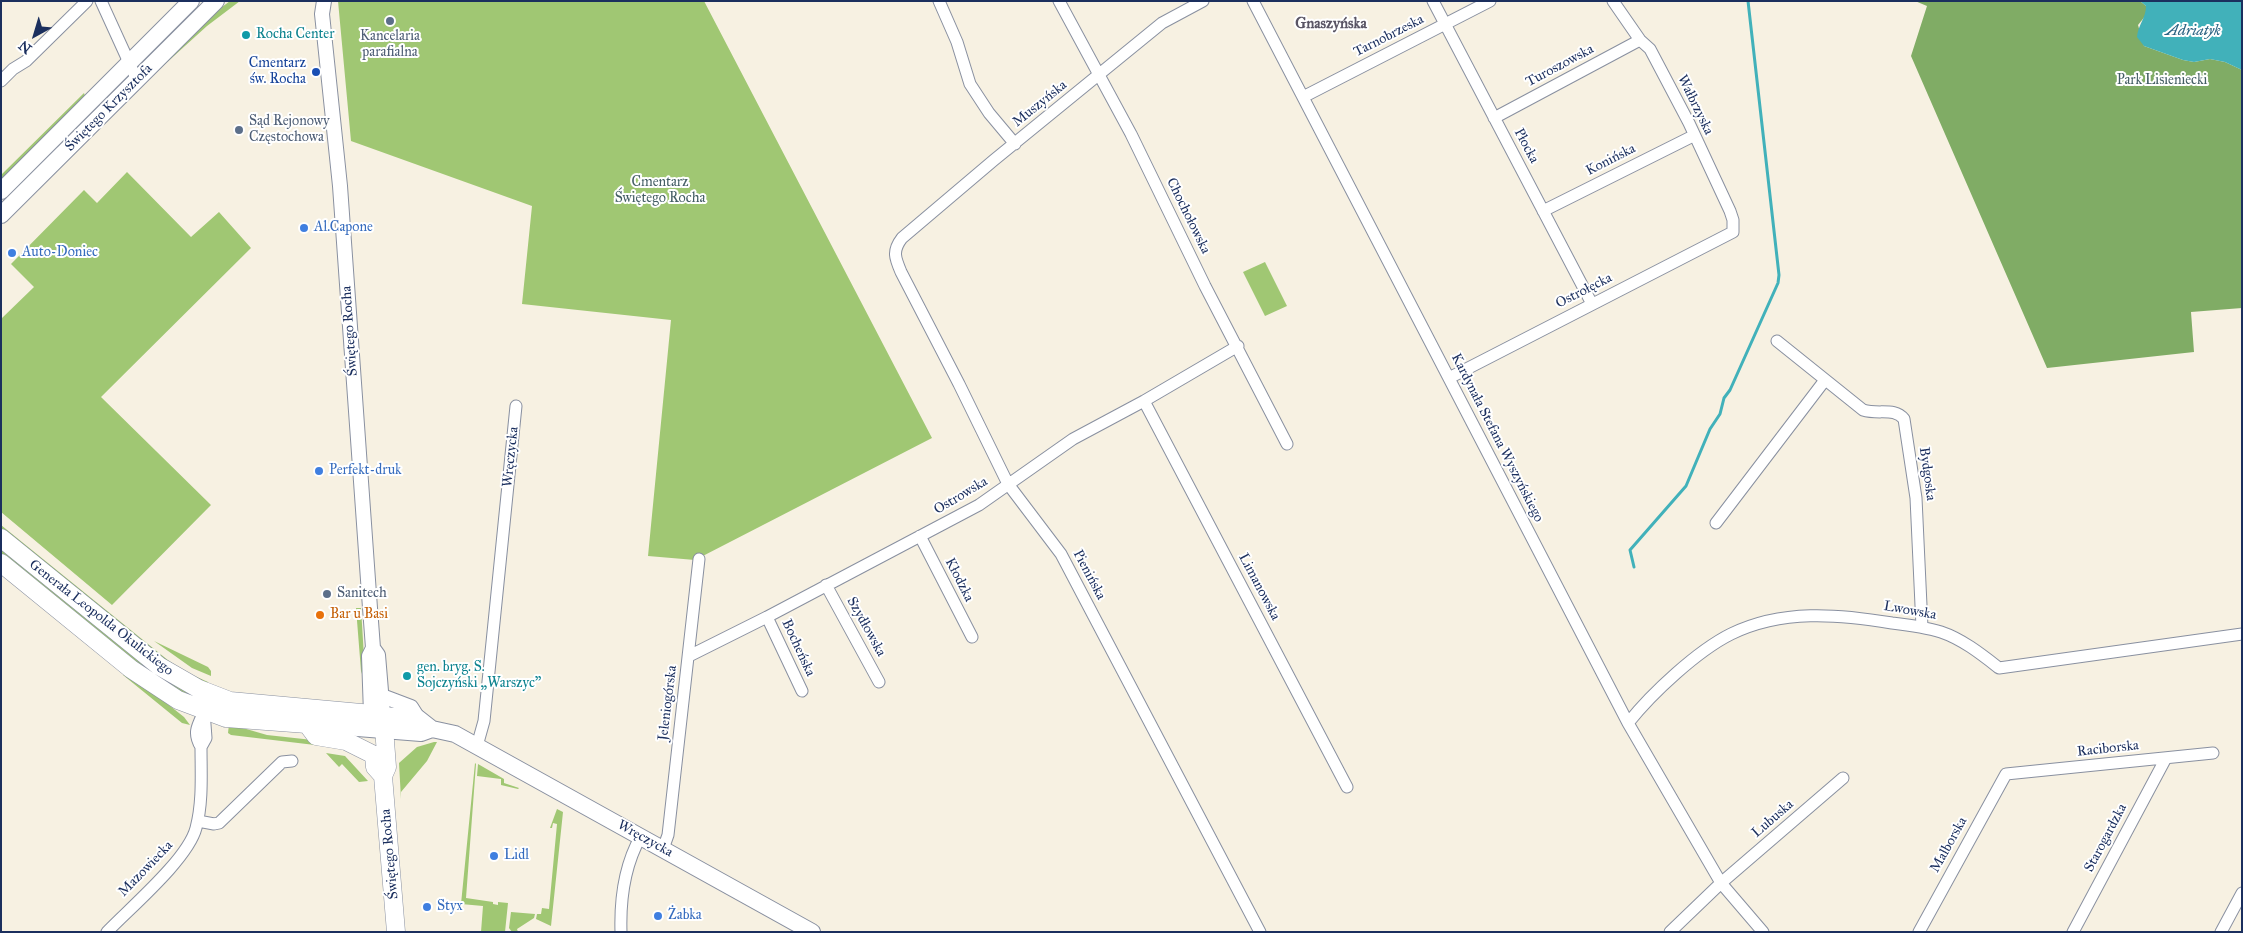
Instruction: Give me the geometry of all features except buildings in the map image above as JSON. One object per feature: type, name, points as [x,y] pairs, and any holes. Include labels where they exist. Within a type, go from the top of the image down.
[{"type":"main road","name":"Świętego Krzysztofa","points":[[1,191],[191,1]]},
{"type":"main road","name":"Świętego Krzysztofa","points":[[1,215],[216,1]]},
{"type":"main road","name":"Generała Leopolda Okulickiego","points":[[1,538],[226,718],[307,724],[378,722]]},
{"type":"main road","name":"Generała Leopolda Okulickiego","points":[[1,563],[131,668],[172,696],[207,703],[230,701],[378,722]]},
{"type":"main road","name":"Wręczycka","points":[[418,718],[432,729],[455,734],[812,932]]},
{"type":"main road","points":[[378,722],[418,718]]},
{"type":"main road","name":"Wręczycka","points":[[378,722],[420,733],[432,729]]},
{"type":"main road","name":"Świętego Rocha","points":[[378,722],[374,755],[375,768],[383,776]]},
{"type":"main road","name":"Świętego Rocha","points":[[378,722],[388,767],[383,776],[396,932]]},
{"type":"main road","points":[[307,724],[316,736],[346,741],[374,755]]},
{"type":"street","points":[[1,82],[26,61],[87,1]]},
{"type":"street","points":[[101,1],[138,80]]},
{"type":"street","name":"Świętego Rocha","points":[[315,1],[323,8],[340,186],[373,648],[369,656],[378,722]]},
{"type":"street","points":[[939,1],[957,42],[970,84],[989,113],[1015,144]]},
{"type":"street","name":"Chochołowska","points":[[1059,1],[1100,74],[1205,286],[1238,346],[1287,444]]},
{"type":"street","name":"Muszyńska","points":[[902,238],[1162,23],[1203,1]]},
{"type":"street","name":"Kardynała Stefana Wyszyńskiego","points":[[1253,1],[1628,723],[1722,883],[1763,932]]},
{"type":"street","name":"Płocka","points":[[1434,1],[1592,304]]},
{"type":"street","name":"Tarnobrzeska","points":[[1303,97],[1490,1]]},
{"type":"street","name":"Wałbrzyska","points":[[1613,1],[1640,40],[1650,49],[1730,211],[1733,220],[1733,232]]},
{"type":"street","name":"Turoszowska","points":[[1494,118],[1640,40]]},
{"type":"street","name":"Konińska","points":[[1544,211],[1693,136]]},
{"type":"street","name":"Ostrołęcka","points":[[1449,378],[1733,232]]},
{"type":"street","name":"Pienińska","points":[[902,238],[896,246],[894,254],[901,272],[1008,484],[1061,554],[1260,932]]},
{"type":"street","name":"Bydgoska","points":[[1777,341],[1863,410],[1871,413],[1899,413],[1904,419],[1916,498],[1922,627]]},
{"type":"street","name":"Ostrowska","points":[[689,656],[767,617],[978,505],[1073,439],[1144,401],[1238,346]]},
{"type":"street","points":[[1716,523],[1825,380]]},
{"type":"street","name":"Limanowska","points":[[1144,401],[1347,787]]},
{"type":"street","name":"Wręczycka","points":[[477,746],[484,721],[516,406]]},
{"type":"street","name":"Kłodzka","points":[[920,536],[972,637]]},
{"type":"street","name":"Jeleniogórska","points":[[663,849],[668,835],[699,560]]},
{"type":"street","name":"Szydłowska","points":[[826,585],[879,682]]},
{"type":"street","name":"Lwowska","points":[[1628,723],[1642,705],[1665,683],[1717,642],[1732,633],[1763,622],[1790,616],[1833,615],[1922,627],[1942,632],[1964,642],[1999,668],[2242,634]]},
{"type":"street","name":"Bocheńska","points":[[767,617],[802,692]]},
{"type":"street","name":"Świętego Rocha","points":[[373,648],[378,655],[382,696],[378,722]]},
{"type":"street","points":[[382,696],[411,707],[418,718]]},
{"type":"street","name":"Mazowiecka","points":[[107,932],[179,858],[190,844],[198,821],[202,747],[206,738],[207,703]]},
{"type":"street","name":"Raciborska","points":[[2006,774],[2213,753]]},
{"type":"street","name":"Starogardzka","points":[[2072,932],[2166,758]]},
{"type":"street","points":[[198,821],[219,823],[282,762],[292,760]]},
{"type":"street","name":"Malborska","points":[[1919,932],[2006,774]]},
{"type":"street","name":"Lubuska","points":[[1670,932],[1722,883],[1843,778]]},
{"type":"street","points":[[621,932],[620,914],[630,860],[641,836]]},
{"type":"street","points":[[2221,932],[2242,893]]},
{"type":"green space","points":[[230,1],[240,1],[207,26],[143,84],[218,10]]},
{"type":"green space","name":"Cmentarz Świętego Rocha","points":[[338,1],[704,1],[932,438],[695,560],[648,556],[671,320],[522,304],[532,206],[351,141]]},
{"type":"green space","name":"Park Lisieniecki","points":[[1915,1],[2140,1],[2146,6],[2146,15],[2138,25],[2144,46],[2183,60],[2194,62],[2210,59],[2225,62],[2242,70],[2242,308],[2191,312],[2194,352],[2047,368],[1911,56],[1927,6]]},
{"type":"green space","points":[[84,93],[85,96],[1,181],[1,175]]},
{"type":"green space","points":[[127,172],[191,237],[219,212],[251,248],[101,397],[211,505],[112,605],[1,512],[1,319],[34,287],[11,264],[84,190],[97,203]]},
{"type":"green space","points":[[1265,262],[1287,306],[1265,316],[1243,272]]},
{"type":"green space","points":[[1,525],[169,661],[188,673],[208,682],[207,684],[176,671],[1,531]]},
{"type":"green space","points":[[1,544],[200,699],[168,688],[1,556]]},
{"type":"green space","points":[[356,608],[361,608],[365,673],[362,674],[361,671]]},
{"type":"green space","points":[[154,641],[208,667],[211,671],[211,676],[192,668]]},
{"type":"green space","points":[[123,675],[136,679],[184,717],[190,725],[182,723]]},
{"type":"green space","points":[[229,724],[267,735],[340,743],[340,748],[231,735],[228,733]]},
{"type":"green space","points":[[437,742],[427,761],[401,792],[401,799],[399,763],[417,747]]},
{"type":"green space","points":[[326,753],[345,756],[368,781],[359,782],[342,764],[339,767]]},
{"type":"green space","points":[[475,763],[466,898],[493,902],[493,904],[498,905],[498,902],[508,903],[505,932],[481,932],[483,906],[461,904]]},
{"type":"green space","points":[[478,764],[504,779],[504,783],[519,788],[501,785],[501,779],[477,776]]},
{"type":"green space","points":[[557,809],[563,812],[551,926],[536,919],[537,914],[541,914],[542,908],[549,909],[557,824],[553,823],[552,828],[550,828]]},
{"type":"green space","points":[[511,912],[535,914],[534,918],[517,929],[518,932],[512,932],[509,928]]},
{"type":"water","name":"Adriatyk","points":[[2140,1],[2242,1],[2242,70],[2225,62],[2210,59],[2194,62],[2183,60],[2144,46],[2137,37],[2146,10],[2146,6]]},
{"type":"waterway","points":[[1634,567],[1630,550],[1686,486],[1710,429],[1720,414],[1724,398],[1730,390],[1778,283],[1779,275],[1748,1]]},
{"type":"place","name":"Kancelaria parafialna","points":[[390,21]]},
{"type":"place","name":"Rocha Center","points":[[246,35]]},
{"type":"place","name":"Cmentarz św. Rocha","points":[[316,72]]},
{"type":"place","name":"Sąd Rejonowy Częstochowa","points":[[239,130]]},
{"type":"place","name":"Al.Capone","points":[[304,228]]},
{"type":"place","name":"Auto-Doniec","points":[[12,253]]},
{"type":"place","name":"Perfekt-druk","points":[[319,471]]},
{"type":"place","name":"Sanitech","points":[[327,594]]},
{"type":"place","name":"Bar u Basi","points":[[320,615]]},
{"type":"place","name":"gen. bryg. S. Sojczyński „Warszyc\"","points":[[407,676]]},
{"type":"place","name":"Lidl","points":[[494,856]]},
{"type":"place","name":"Styx","points":[[427,907]]},
{"type":"place","name":"Żabka","points":[[658,916]]},
{"type":"district","name":"Gnaszyńska","points":[[1331,24]]}]
